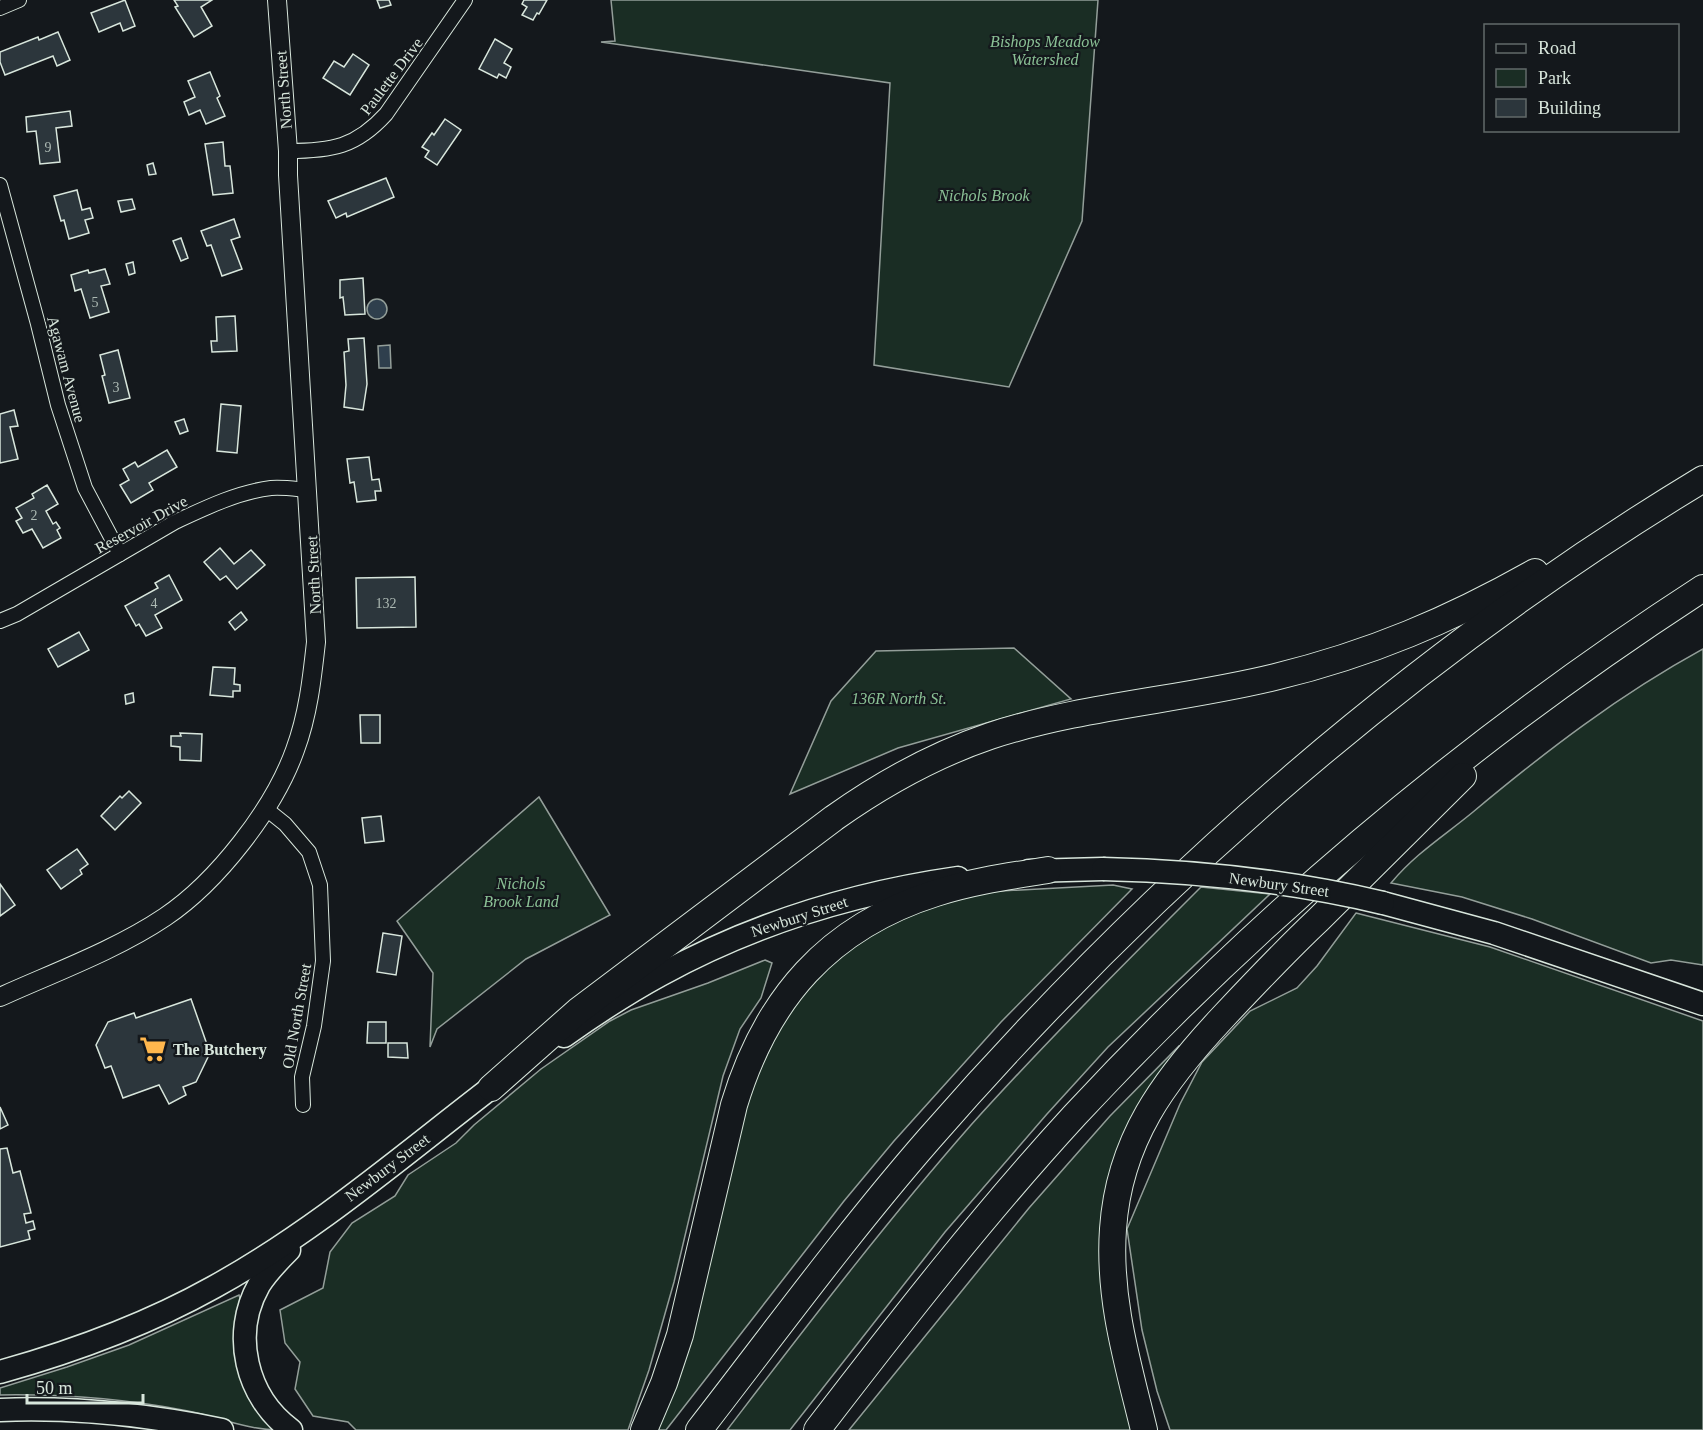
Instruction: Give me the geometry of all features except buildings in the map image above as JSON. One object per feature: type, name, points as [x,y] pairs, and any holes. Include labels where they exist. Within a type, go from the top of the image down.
[{"type":"highway","points":[[491,1088],[578,1011],[827,823],[878,789],[921,765],[982,739],[1032,724],[1274,678],[1383,645],[1488,599],[1703,478]]},
{"type":"highway","points":[[699,1430],[851,1233],[927,1142],[1047,1011],[1172,886],[1303,770],[1422,674],[1534,590],[1703,478]]},
{"type":"highway","points":[[817,1430],[924,1291],[1058,1134],[1194,994],[1309,887],[1406,803],[1542,698],[1703,588]]},
{"type":"highway","points":[[1144,1430],[1116,1312],[1112,1255],[1116,1204],[1121,1183],[1136,1137],[1147,1114],[1186,1056],[1242,996],[1542,698]]},
{"type":"highway","points":[[644,1430],[664,1383],[688,1304],[741,1080],[762,1033],[789,991],[807,970],[845,938],[889,911],[912,901],[962,886],[1048,870]]},
{"type":"main road","name":"Newbury Street","points":[[0,1372],[83,1347],[160,1315],[243,1270],[334,1208],[537,1054],[634,990],[694,957],[766,925],[848,899],[905,886],[988,874],[1103,869],[1196,873],[1309,887],[1383,903],[1494,933],[1703,1004]]},
{"type":"main road","points":[[291,1430],[265,1404],[251,1377],[245,1344],[248,1313],[260,1284],[269,1271],[334,1208]]},
{"type":"main road","points":[[0,1410],[110,1414],[172,1421],[222,1430]]},
{"type":"street","points":[[0,8],[18,0]]},
{"type":"street","name":"North Street","points":[[0,997],[142,932],[192,896],[248,836],[282,780],[296,749],[308,703],[316,642],[288,151],[277,0]]},
{"type":"street","name":"Paulette Drive","points":[[288,151],[315,151],[342,145],[371,130],[386,114],[465,0]]},
{"type":"street","name":"Agawam Avenue","points":[[0,185],[58,405],[85,488],[120,554]]},
{"type":"street","name":"Reservoir Drive","points":[[0,621],[17,614],[197,511],[250,492],[273,488],[308,490]]},
{"type":"street","name":"Old North Street","points":[[265,808],[285,824],[309,852],[320,885],[323,961],[314,1026],[302,1077],[303,1105]]},
{"type":"green space","points":[[611,0],[1098,0],[1082,221],[1009,387],[874,365],[890,83],[601,42],[615,41]]},
{"type":"green space","name":"136R North St.","points":[[1014,648],[1071,699],[898,748],[790,794],[831,701],[876,651]]},
{"type":"green space","points":[[1703,649],[1703,965],[1671,960],[1651,963],[1532,919],[1462,897],[1391,883],[1420,854],[1556,746],[1642,685]]},
{"type":"green space","name":"Nichols Brook Land","points":[[539,797],[610,915],[526,959],[437,1029],[430,1047],[433,973],[397,921]]},
{"type":"green space","points":[[1113,885],[1132,889],[1001,1022],[894,1141],[844,1201],[666,1430],[652,1430],[747,1097],[791,1004],[839,955],[900,916],[982,892]]},
{"type":"green space","points":[[1201,887],[1270,894],[1108,1047],[1047,1114],[945,1232],[790,1430],[727,1430],[877,1237],[971,1125],[1113,975]]},
{"type":"green space","points":[[1356,913],[1490,947],[1703,1021],[1703,1430],[1170,1430],[1157,1391],[1142,1330],[1127,1229],[1180,1104],[1202,1062],[1250,1011],[1297,988],[1317,966]]},
{"type":"green space","points":[[765,960],[772,963],[761,998],[740,1029],[723,1076],[674,1282],[649,1370],[628,1430],[356,1430],[348,1422],[313,1416],[295,1389],[300,1362],[285,1343],[280,1310],[323,1288],[330,1252],[352,1223],[395,1196],[408,1175],[456,1143],[541,1069],[610,1021],[631,1010]]},
{"type":"green space","points":[[1179,1046],[1182,1050],[1111,1177],[1134,1430],[849,1430],[1029,1208],[1110,1116]]},
{"type":"green space","points":[[239,1295],[278,1430],[244,1426],[188,1411],[118,1400],[71,1396],[0,1395],[0,1388],[129,1345]]},
{"type":"water","points":[[377,299],[384,302],[387,309],[384,316],[377,319],[370,316],[367,309],[370,302]]},
{"type":"water","points":[[390,345],[391,368],[379,368],[378,346]]},
{"type":"place","name":"The Butchery","points":[[153,1049]]},
{"type":"park label","name":"Bishops Meadow Watershed","points":[[1045,50]]},
{"type":"park label","name":"Nichols Brook","points":[[984,195]]}]
